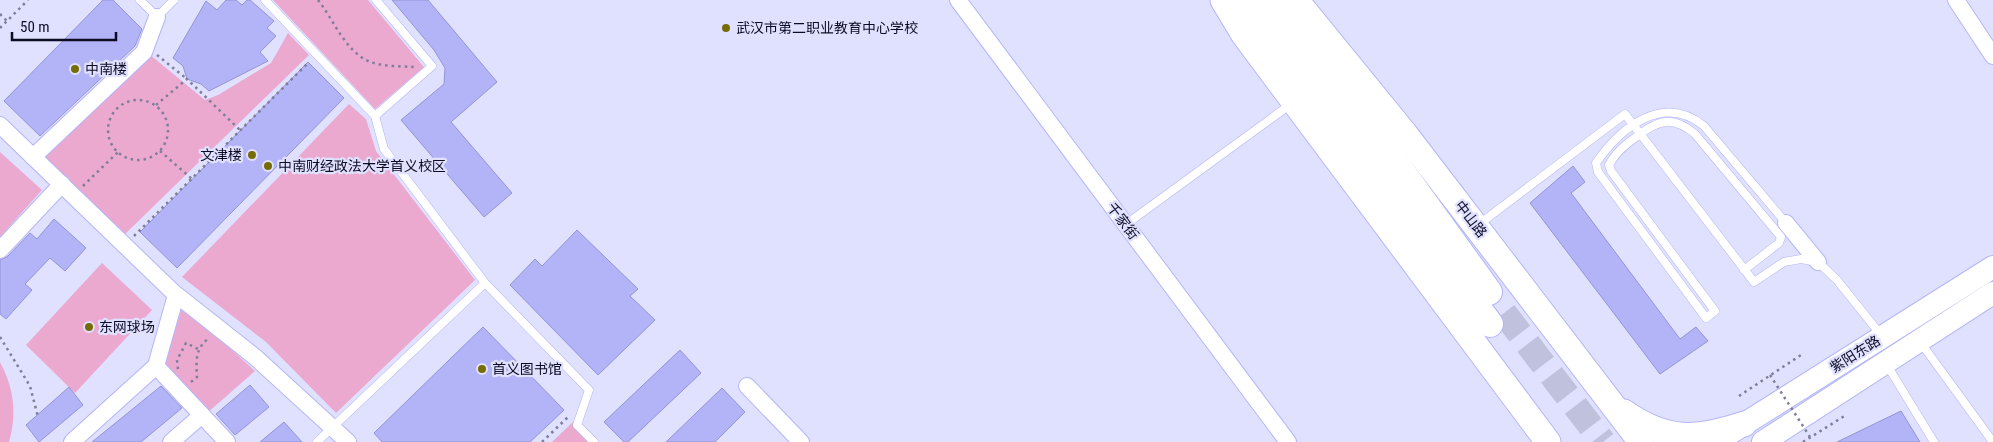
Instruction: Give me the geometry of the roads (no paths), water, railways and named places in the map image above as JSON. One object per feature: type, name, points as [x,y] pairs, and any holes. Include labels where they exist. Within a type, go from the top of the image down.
[{"type":"highway","name":"中山路","points":[[1248,0],[1497,318],[1305,37],[1275,0]]},
{"type":"main road","points":[[1223,0],[1244,35],[1548,442]]},
{"type":"main road","name":"中山路","points":[[1296,0],[1476,226],[1621,422],[1641,442]]},
{"type":"main road","points":[[1914,317],[1993,250]]},
{"type":"main road","name":"紫阳东路","points":[[1716,442],[1993,267]]},
{"type":"main road","name":"紫阳东路","points":[[1763,442],[1993,293]]},
{"type":"main road","points":[[1924,338],[1993,303]]},
{"type":"main road","points":[[1621,422],[1646,426],[1683,437],[1711,435],[1744,424]]},
{"type":"street","name":"千家街","points":[[958,0],[1288,442]]},
{"type":"street","points":[[1956,0],[1993,56]]},
{"type":"street","points":[[33,157],[144,52],[157,17]]},
{"type":"street","points":[[0,125],[176,295],[255,357],[348,442]]},
{"type":"street","points":[[0,250],[68,190]]},
{"type":"street","points":[[1786,224],[1818,262]]},
{"type":"street","points":[[72,442],[156,366],[176,295]]},
{"type":"street","points":[[156,366],[183,389],[202,415],[227,442]]},
{"type":"street","points":[[747,386],[801,442]]},
{"type":"street","points":[[171,442],[202,415]]},
{"type":"lane","points":[[140,0],[157,17],[174,0]]},
{"type":"lane","points":[[265,0],[375,116],[384,149],[485,283],[589,390],[577,424],[594,442]]},
{"type":"lane","points":[[375,116],[432,66],[376,0]]},
{"type":"lane","points":[[1125,224],[1294,102]]},
{"type":"lane","points":[[1744,270],[1780,243],[1781,237],[1689,129],[1677,123],[1662,122],[1640,134],[1617,152],[1609,165],[1611,171],[1715,312],[1706,318],[1598,172],[1596,163],[1616,138],[1643,119],[1663,112],[1675,112],[1696,120],[1704,126],[1786,224]]},
{"type":"lane","points":[[1476,226],[1625,114],[1754,282],[1784,262],[1801,260],[1818,262],[1837,280],[1882,337]]},
{"type":"lane","points":[[317,442],[334,428],[485,283]]},
{"type":"lane","points":[[1924,338],[1993,442]]},
{"type":"lane","points":[[1886,363],[1934,442]]},
{"type":"tunnel","points":[[1504,313],[1603,442]]},
{"type":"place","name":"武汉市第二职业教育中心学校","points":[[726,28]]},
{"type":"place","name":"中南楼","points":[[75,69]]},
{"type":"place","name":"文津楼","points":[[252,155]]},
{"type":"place","name":"中南财经政法大学首义校区","points":[[268,166]]},
{"type":"place","name":"东网球场","points":[[89,327]]},
{"type":"place","name":"首义图书馆","points":[[482,369]]}]
